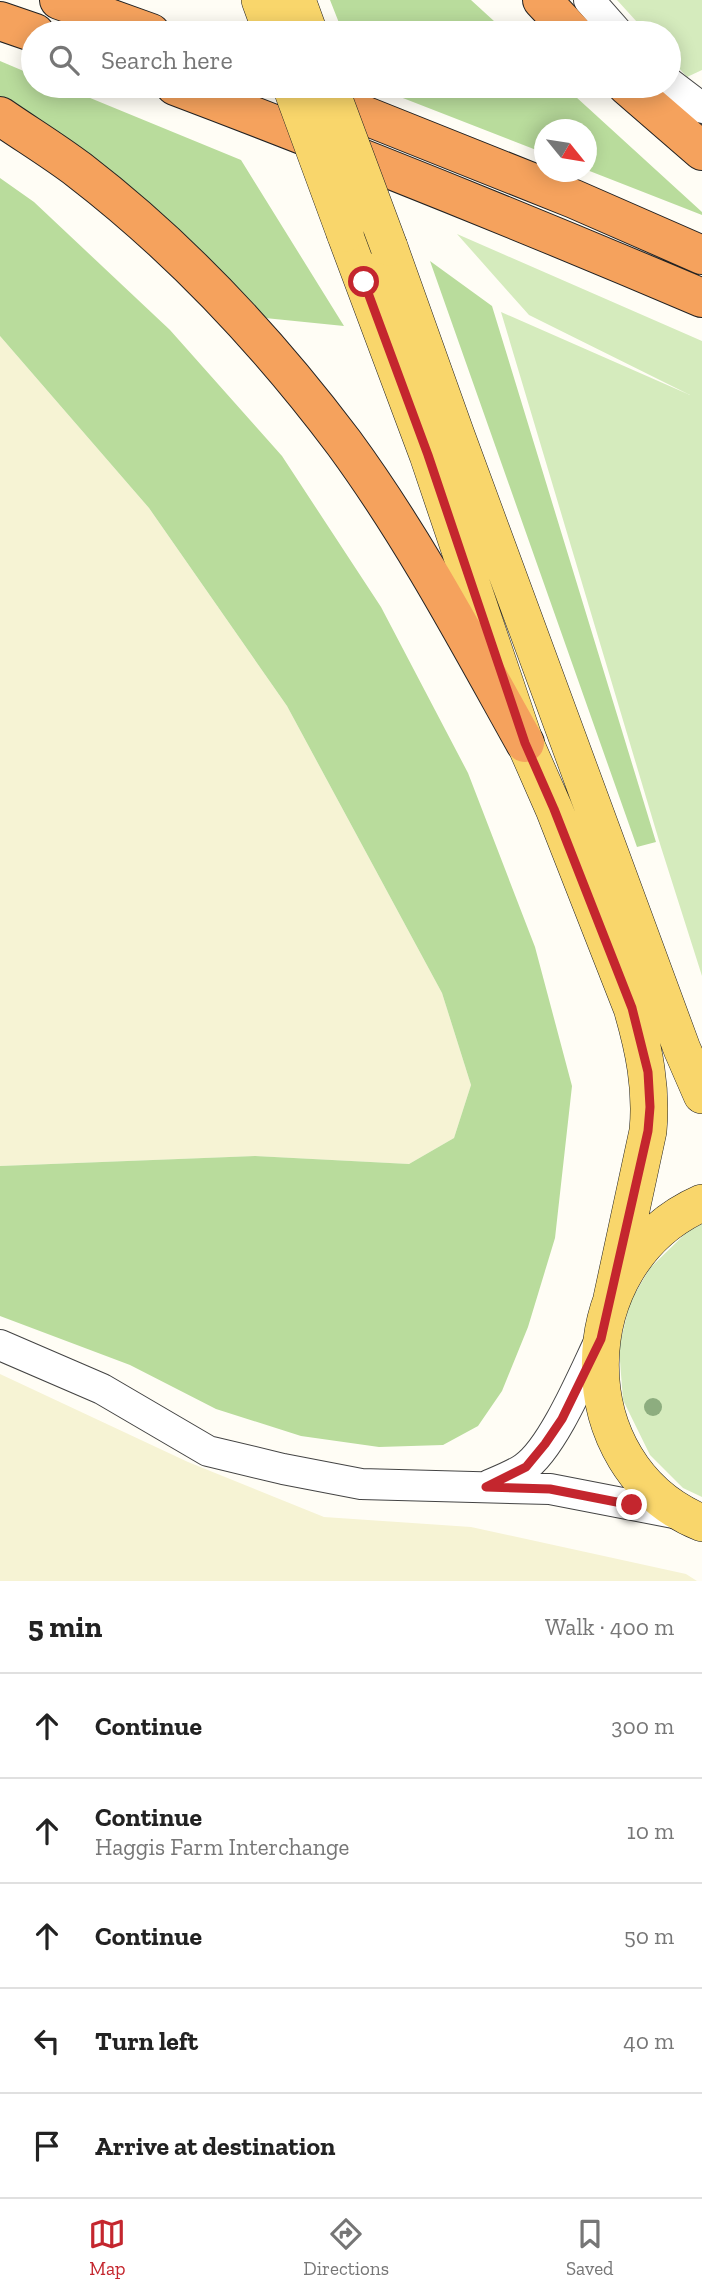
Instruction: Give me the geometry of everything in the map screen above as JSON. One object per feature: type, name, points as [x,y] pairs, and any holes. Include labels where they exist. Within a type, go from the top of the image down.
[{"type":"highway","points":[[59,0],[117,21]]},
{"type":"highway","points":[[542,0],[562,21]]},
{"type":"highway","points":[[0,21],[21,28]]},
{"type":"highway","points":[[206,98],[547,232],[702,298]]},
{"type":"highway","points":[[321,98],[573,199],[702,255]]},
{"type":"highway","points":[[641,98],[702,151]]},
{"type":"highway","points":[[0,116],[79,170],[161,240],[232,310],[290,374],[345,445],[438,586],[525,743]]},
{"type":"main road","points":[[260,0],[268,21]]},
{"type":"main road","points":[[295,98],[428,455],[525,743],[554,809],[632,1008],[648,1072],[648,1131],[601,1339],[600,1380],[603,1405],[618,1445],[634,1470],[651,1490],[693,1519]]},
{"type":"main road","points":[[333,98],[682,1049],[702,1095]]},
{"type":"main road","points":[[612,1298],[635,1257],[661,1229],[702,1203]]},
{"type":"street","points":[[589,0],[607,21]]},
{"type":"street","points":[[681,92],[702,108]]},
{"type":"street","points":[[486,1487],[526,1467],[545,1444],[562,1419],[601,1339]]},
{"type":"street","points":[[0,1345],[102,1389],[208,1451],[361,1484],[550,1489],[693,1519]]},
{"type":"shaded area","points":[[0,336],[149,508],[287,706],[442,993],[471,1085],[454,1138],[409,1164],[255,1156],[0,1166]]},
{"type":"shaded area","points":[[0,1374],[188,1462],[324,1517],[471,1527],[686,1574],[697,1581],[0,1581]]},
{"type":"green space","points":[[330,0],[471,0],[494,21],[338,21]]},
{"type":"green space","points":[[617,0],[702,0],[702,70],[687,77],[681,70],[681,21],[636,21]]},
{"type":"green space","points":[[0,61],[21,70],[21,98],[90,98],[241,160],[344,326],[265,318],[0,97]]},
{"type":"green space","points":[[403,98],[577,98],[702,212],[702,215],[597,174],[597,119],[534,119],[534,149]]},
{"type":"green space","points":[[0,178],[34,202],[170,330],[282,456],[381,607],[468,773],[535,947],[572,1086],[555,1238],[528,1327],[502,1391],[478,1426],[443,1445],[379,1447],[301,1436],[216,1409],[130,1365],[0,1316],[0,1166],[255,1156],[409,1164],[454,1138],[471,1085],[442,993],[287,706],[149,508],[0,336]]},
{"type":"green space","points":[[457,234],[702,341],[702,976],[501,312],[690,395],[529,315]]},
{"type":"green space","points":[[430,261],[492,306],[656,842],[637,847]]},
{"type":"green space","points":[[702,1224],[702,1497],[683,1488],[650,1455],[623,1400],[619,1348],[630,1302],[650,1268],[687,1232]]},
{"type":"route","points":[[364,282],[428,455],[525,743],[554,809],[632,1008],[648,1072],[648,1131],[601,1339],[562,1419],[545,1444],[526,1467],[486,1487],[550,1489],[632,1505]]}]
